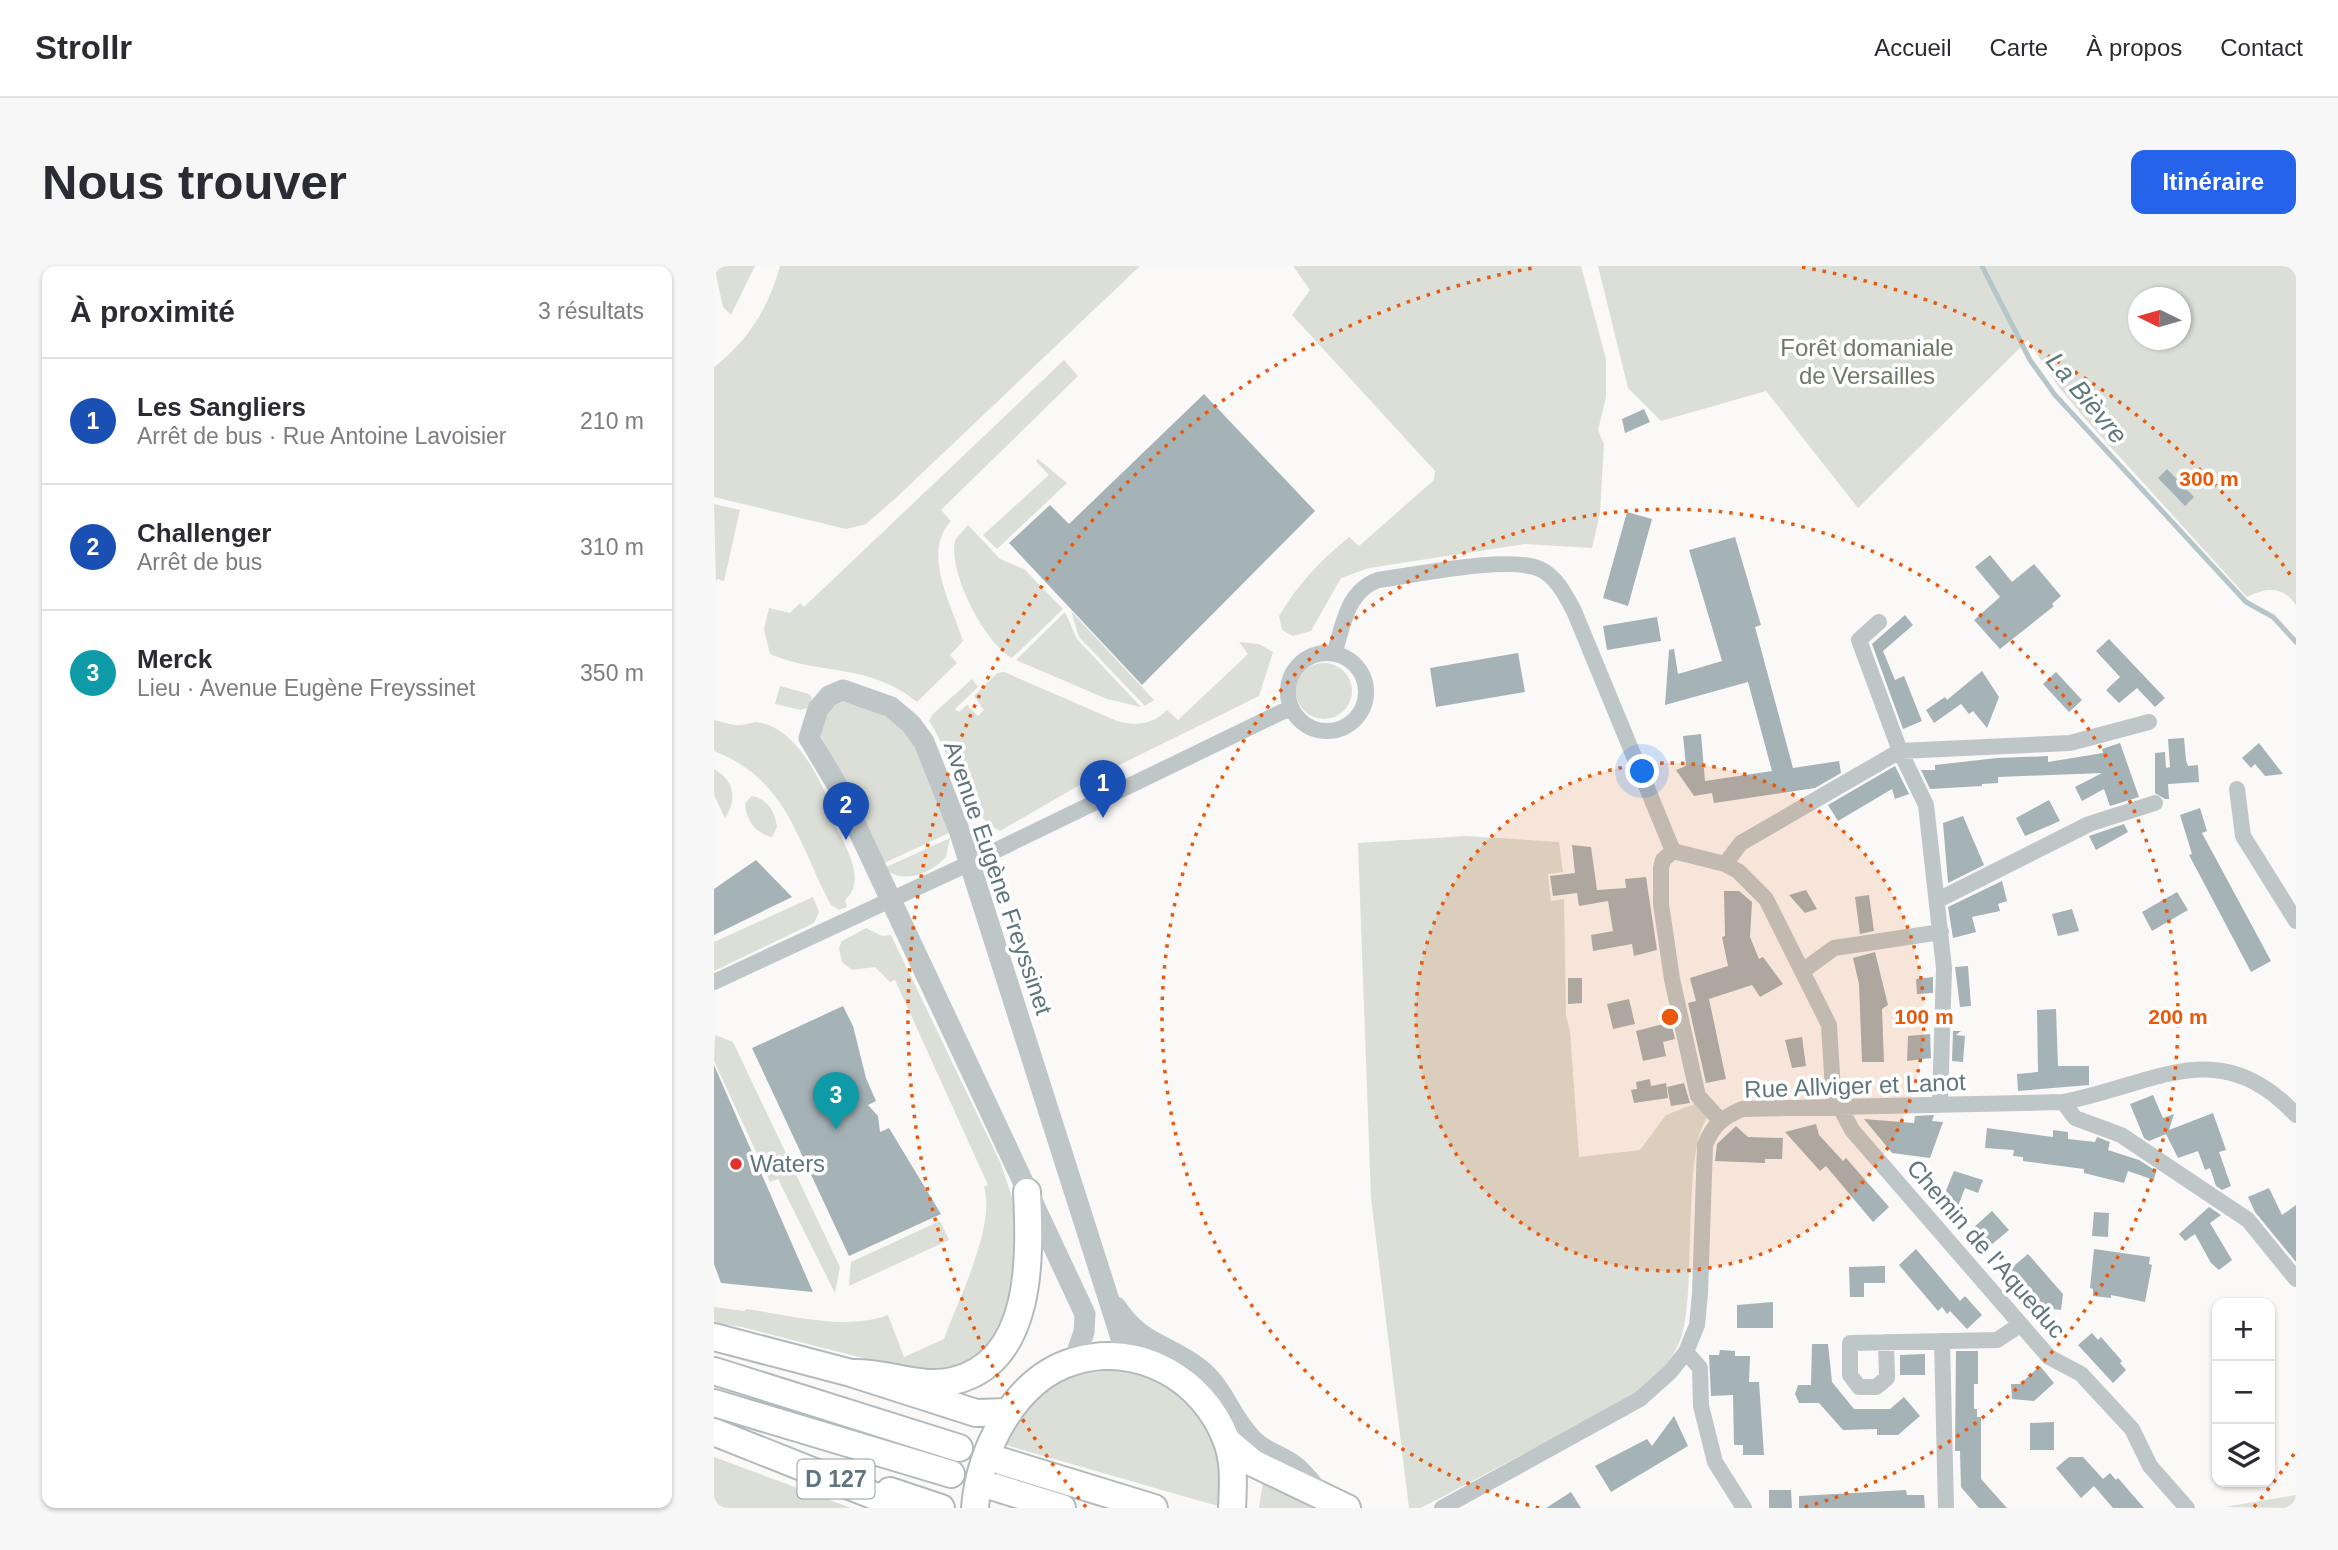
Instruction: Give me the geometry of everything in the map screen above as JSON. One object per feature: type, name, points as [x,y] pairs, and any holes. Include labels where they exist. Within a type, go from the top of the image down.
[{"type":"main road","points":[[851,1373],[871,1372],[927,1382],[952,1381],[971,1374],[1000,1351],[1021,1310],[1030,1253],[1027,1192]]},
{"type":"main road","points":[[714,1337],[851,1373],[976,1413],[1008,1412]]},
{"type":"main road","points":[[975,1508],[982,1468],[993,1437],[1008,1412],[1042,1378],[1074,1361],[1105,1356],[1133,1358],[1163,1367],[1187,1384],[1209,1406],[1227,1441],[1234,1476],[1232,1508]]},
{"type":"main road","points":[[714,1371],[959,1448]]},
{"type":"main road","points":[[714,1403],[951,1474]]},
{"type":"main road","points":[[714,1432],[765,1452],[941,1508]]},
{"type":"main road","points":[[1227,1441],[1253,1463],[1347,1508]]},
{"type":"main road","name":"D 127","points":[[765,1452],[905,1508]]},
{"type":"main road","points":[[1001,1461],[1154,1508]]},
{"type":"main road","points":[[994,1487],[1062,1508]]},
{"type":"street","points":[[1334,654],[1352,597],[1363,586],[1378,580],[1508,563],[1541,569],[1559,584],[1574,611],[1673,851]]},
{"type":"street","points":[[1879,622],[1859,640],[1900,751],[1926,805],[1944,968],[1941,1104]]},
{"type":"street","points":[[1322,653],[1334,654],[1357,668],[1364,680],[1364,706],[1357,718],[1333,732],[1320,732],[1302,723],[1290,708],[1288,684],[1300,663],[1322,653]]},
{"type":"street","name":"Avenue Eugène Freyssinet","points":[[1074,1361],[1084,1332],[1085,1314],[837,785],[809,738],[818,709],[829,696],[843,690],[891,707],[925,742],[970,863],[1122,1342],[1133,1358]]},
{"type":"street","points":[[714,982],[970,863],[1290,708]]},
{"type":"street","points":[[1725,864],[1741,843],[1900,751],[2070,743],[2149,722]]},
{"type":"street","points":[[2237,789],[2243,836],[2296,920]]},
{"type":"street","points":[[1938,900],[2089,824],[2155,803]]},
{"type":"street","points":[[1673,851],[1725,864],[1738,871],[1766,899],[1804,970],[1829,1025],[1837,1107]]},
{"type":"street","points":[[1673,851],[1663,860],[1661,867],[1661,904],[1672,979],[1698,1096],[1720,1120]]},
{"type":"street","points":[[1804,970],[1834,948],[1941,932]]},
{"type":"street","name":"Rue Allviger et Lanot","points":[[1442,1508],[1640,1399],[1670,1372],[1686,1352],[1696,1325],[1700,1294],[1705,1145],[1711,1130],[1720,1120],[1742,1109],[2063,1102],[2106,1094],[2169,1072],[2201,1068],[2252,1081],[2271,1092],[2296,1115]]},
{"type":"street","points":[[2063,1102],[2075,1118],[2121,1135],[2248,1220],[2296,1279]]},
{"type":"street","name":"Chemin de l'Aqueduc","points":[[1837,1107],[1852,1130],[2049,1357],[2081,1374],[2132,1429],[2150,1466],[2187,1508]]},
{"type":"street","points":[[1107,1292],[1126,1322],[1145,1339],[1200,1370],[1224,1395],[1241,1427],[1257,1444],[1295,1466],[1321,1495]]},
{"type":"street","points":[[1886,1342],[1997,1340],[2020,1325]]},
{"type":"street","points":[[1942,1341],[1946,1508]]},
{"type":"street","points":[[1686,1352],[1700,1368],[1701,1406],[1716,1462],[1744,1508]]},
{"type":"green space","points":[[714,266],[755,266],[731,315],[723,307]]},
{"type":"green space","points":[[780,266],[1140,266],[898,496],[866,524],[846,529],[714,497],[714,367],[737,346],[756,322],[770,295]]},
{"type":"green space","points":[[1293,266],[1581,266],[1606,359],[1606,397],[1598,430],[1604,444],[1600,513],[1592,548],[1525,544],[1369,568],[1341,578],[1311,631],[1293,636],[1282,630],[1279,616],[1319,564],[1349,537],[1359,546],[1434,480],[1435,471],[1292,315],[1310,290]]},
{"type":"green space","name":"Forêt domaniale de Versailles","points":[[1598,266],[2296,266],[2296,605],[2285,594],[2274,590],[2261,591],[2247,597],[2088,422],[2058,386],[2028,340],[1858,508],[1766,391],[1661,421],[1628,388]]},
{"type":"green space","points":[[1064,360],[1078,376],[941,510],[951,521],[942,534],[939,564],[946,596],[963,641],[950,655],[957,663],[917,702],[898,689],[862,675],[789,661],[770,654],[764,629],[769,608],[790,613],[800,603],[804,607]]},
{"type":"green space","points":[[1038,459],[1067,483],[997,549],[983,535],[1049,475],[1036,461]]},
{"type":"green space","points":[[714,504],[740,510],[724,581],[717,579],[716,584]]},
{"type":"green space","points":[[968,525],[1000,559],[1024,569],[1063,609],[1012,658],[1001,650],[980,622],[970,605],[957,570],[955,540]]},
{"type":"green space","points":[[1071,611],[1154,700],[1145,706],[1079,637]]},
{"type":"green space","points":[[1065,612],[1077,639],[1141,707],[1107,699],[1016,660]]},
{"type":"green space","points":[[1239,642],[1259,644],[1273,652],[1259,696],[1083,783],[1000,831],[975,810],[929,721],[933,714],[972,679],[978,687],[955,709],[959,712],[967,705],[978,716],[984,710],[974,696],[997,673],[1004,672],[1117,721],[1144,723],[1156,719],[1167,710],[1178,720],[1248,654]]},
{"type":"green space","points":[[1324,663],[1339,668],[1347,676],[1352,691],[1347,706],[1339,714],[1324,719],[1309,714],[1301,706],[1296,691],[1301,676],[1309,668]]},
{"type":"green space","points":[[780,686],[809,694],[812,698],[810,707],[801,710],[775,704]]},
{"type":"green space","points":[[849,701],[892,721],[906,735],[927,769],[949,833],[882,864],[821,736],[822,723],[828,712],[837,704]]},
{"type":"green space","points":[[714,720],[738,725],[757,722],[772,727],[785,734],[806,757],[834,811],[829,814],[854,870],[852,891],[845,900],[847,907],[839,910],[831,905],[799,836],[775,796],[759,778],[739,763],[714,751]]},
{"type":"green space","points":[[714,769],[721,773],[732,790],[732,804],[725,818],[714,795]]},
{"type":"green space","points":[[752,796],[766,803],[772,811],[777,827],[772,837],[756,829],[747,815],[745,803]]},
{"type":"green space","points":[[1466,836],[1559,842],[1563,872],[1548,874],[1551,901],[1564,899],[1566,1016],[1570,1031],[1579,1157],[1640,1150],[1666,1115],[1697,1103],[1708,1117],[1700,1133],[1695,1157],[1686,1316],[1678,1346],[1668,1361],[1639,1393],[1421,1508],[1409,1508],[1371,1198],[1358,843]]},
{"type":"green space","points":[[950,838],[946,857],[924,872],[899,876],[884,868]]},
{"type":"green space","points":[[813,897],[819,912],[814,923],[714,971],[714,942]]},
{"type":"green space","points":[[866,928],[882,936],[891,935],[1001,1164],[1012,1197],[1017,1244],[1021,1245],[1002,1335],[968,1368],[925,1374],[742,1327],[714,1323],[714,1307],[836,1322],[871,1320],[888,1315],[904,1357],[944,1339],[966,1284],[985,1222],[984,1187],[988,1185],[895,980],[890,982],[875,967],[852,970],[842,962],[839,948],[842,941]]},
{"type":"green space","points":[[715,1035],[733,1042],[840,1267],[835,1293],[778,1179],[770,1182],[714,1061]]},
{"type":"green space","points":[[940,1221],[949,1240],[849,1286],[851,1262]]},
{"type":"green space","points":[[1112,1370],[1164,1385],[1183,1397],[1198,1413],[1209,1431],[1217,1453],[1221,1507],[1006,1445],[1025,1412],[1047,1390],[1074,1377]]},
{"type":"green space","points":[[714,1457],[851,1508],[714,1508]]},
{"type":"green space","points":[[1263,1481],[1323,1508],[1259,1508]]},
{"type":"green space","points":[[2296,1495],[2296,1508],[2225,1507]]},
{"type":"building","points":[[1204,394],[1315,511],[1142,685],[1009,543],[1050,505],[1069,524]]},
{"type":"building","points":[[1644,409],[1650,422],[1625,433],[1622,419]]},
{"type":"building","points":[[2167,469],[2194,497],[2185,506],[2158,478]]},
{"type":"building","points":[[1627,512],[1652,519],[1628,606],[1603,598]]},
{"type":"building","points":[[1735,537],[1761,625],[1755,627],[1793,768],[1839,761],[1841,773],[1815,788],[1714,803],[1712,793],[1694,796],[1676,770],[1686,766],[1683,736],[1701,734],[1705,781],[1772,771],[1748,682],[1665,705],[1669,650],[1674,649],[1678,674],[1722,661],[1689,550]]},
{"type":"building","points":[[1990,555],[2012,582],[2034,564],[2061,596],[2052,604],[2054,606],[2000,649],[1974,620],[2000,597],[1975,567]]},
{"type":"building","points":[[1905,615],[1913,625],[1883,651],[1895,680],[1904,676],[1922,721],[1903,729],[1872,644]]},
{"type":"building","points":[[1657,617],[1661,641],[1607,650],[1603,626]]},
{"type":"building","points":[[2109,639],[2165,698],[2155,707],[2137,688],[2119,703],[2106,690],[2120,677],[2096,651]]},
{"type":"building","points":[[1518,653],[1525,692],[1436,707],[1430,668]]},
{"type":"building","points":[[1982,671],[1999,697],[1987,728],[1973,711],[1969,714],[1961,704],[1934,723],[1926,710],[1945,697],[1947,700]]},
{"type":"building","points":[[2056,672],[2082,700],[2069,712],[2043,684]]},
{"type":"building","points":[[2184,738],[2188,766],[2198,765],[2199,782],[2168,784],[2169,799],[2165,799],[2155,793],[2155,753],[2165,752],[2166,768],[2170,767],[2168,739]]},
{"type":"building","points":[[2120,743],[2139,797],[2110,806],[2104,789],[2082,801],[2075,787],[2102,773],[1998,777],[1998,783],[1982,786],[1930,789],[1921,770],[1935,770],[1935,765],[1997,758],[2048,756],[2048,762],[2103,753],[2102,749]]},
{"type":"building","points":[[2259,743],[2283,774],[2265,776],[2255,764],[2251,768],[2242,758]]},
{"type":"building","points":[[1895,766],[1909,794],[1895,799],[1892,789],[1838,821],[1828,805]]},
{"type":"building","points":[[2049,800],[2060,821],[2025,836],[2016,818]]},
{"type":"building","points":[[2200,808],[2207,831],[2202,833],[2271,961],[2251,972],[2189,855],[2192,854],[2180,815]]},
{"type":"building","points":[[1963,816],[1984,865],[1948,883],[1943,823]]},
{"type":"building","points":[[2124,824],[2128,832],[2096,850],[2089,836]]},
{"type":"building","points":[[1572,845],[1591,847],[1597,890],[1626,888],[1625,879],[1646,877],[1657,950],[1634,956],[1632,944],[1593,951],[1591,935],[1613,931],[1608,901],[1579,906],[1577,893],[1553,896],[1550,876],[1575,873]]},
{"type":"building","points":[[756,860],[792,897],[714,935],[714,889]]},
{"type":"building","points":[[2002,881],[2007,901],[1998,904],[2000,911],[1972,917],[1976,932],[1953,938],[1948,907]]},
{"type":"building","points":[[1806,890],[1817,909],[1805,913],[1789,895]]},
{"type":"building","points":[[1724,891],[1739,891],[1752,902],[1750,937],[1759,959],[1763,957],[1783,984],[1760,997],[1752,985],[1709,999],[1726,1079],[1706,1083],[1688,1003],[1696,1001],[1690,978],[1728,966],[1722,937],[1725,936]]},
{"type":"building","points":[[2177,892],[2188,910],[2152,931],[2142,912]]},
{"type":"building","points":[[1869,895],[1874,931],[1860,934],[1855,897]]},
{"type":"building","points":[[2072,909],[2079,931],[2058,936],[2052,914]]},
{"type":"building","points":[[1875,952],[1888,1005],[1882,1009],[1884,1062],[1862,1062],[1859,984],[1853,958]]},
{"type":"building","points":[[1968,966],[1971,1006],[1960,1007],[1955,967]]},
{"type":"building","points":[[1933,977],[1933,993],[1917,994],[1916,979]]},
{"type":"building","points":[[1568,978],[1582,978],[1582,1003],[1568,1004]]},
{"type":"building","points":[[1629,999],[1635,1024],[1613,1029],[1607,1004]]},
{"type":"building","points":[[843,1006],[853,1026],[866,1078],[876,1101],[868,1105],[878,1116],[880,1132],[889,1128],[941,1214],[849,1256],[752,1048]]},
{"type":"building","points":[[2056,1009],[2058,1066],[2089,1066],[2089,1085],[2018,1091],[2017,1074],[2038,1072],[2037,1010]]},
{"type":"building","points":[[1671,1022],[1675,1039],[1663,1042],[1666,1056],[1643,1061],[1636,1031]]},
{"type":"building","points":[[1930,1031],[1931,1058],[1907,1061],[1908,1036],[1930,1034]]},
{"type":"building","points":[[1953,1031],[1961,1031],[1956,1035],[1965,1036],[1963,1062],[1952,1061]]},
{"type":"building","points":[[1802,1037],[1806,1066],[1792,1068],[1785,1040]]},
{"type":"building","name":"Waters","points":[[714,1065],[813,1292],[721,1283],[714,1264]]},
{"type":"building","points":[[1650,1079],[1651,1086],[1666,1083],[1668,1098],[1634,1103],[1631,1090],[1637,1089],[1636,1082]]},
{"type":"building","points":[[1684,1083],[1690,1103],[1671,1106],[1667,1087]]},
{"type":"building","points":[[2153,1095],[2163,1118],[2174,1114],[2169,1130],[2213,1113],[2226,1150],[2219,1152],[2231,1186],[2222,1190],[2216,1186],[2210,1168],[2205,1170],[2198,1151],[2178,1158],[2166,1134],[2149,1141],[2144,1138],[2130,1104]]},
{"type":"building","points":[[1934,1115],[1932,1121],[1943,1122],[1930,1158],[1892,1153],[1864,1119],[1914,1123],[1915,1116]]},
{"type":"building","points":[[1816,1124],[1819,1135],[1843,1161],[1846,1158],[1889,1207],[1873,1222],[1826,1166],[1820,1171],[1785,1132]]},
{"type":"building","points":[[1736,1126],[1748,1137],[1783,1138],[1782,1159],[1765,1159],[1765,1163],[1715,1161],[1717,1144]]},
{"type":"building","points":[[1987,1128],[2053,1137],[2053,1130],[2068,1132],[2068,1139],[2095,1142],[2097,1137],[2110,1142],[2108,1150],[2139,1160],[2156,1171],[2154,1180],[2128,1171],[2124,1183],[2084,1173],[2084,1169],[2023,1161],[2023,1157],[2013,1156],[2014,1150],[1985,1148]]},
{"type":"building","points":[[1954,1171],[1983,1180],[1978,1193],[1965,1188],[1951,1224],[1938,1210]]},
{"type":"building","points":[[2269,1188],[2282,1215],[2296,1205],[2296,1262],[2255,1212],[2248,1197]]},
{"type":"building","points":[[2209,1207],[2221,1215],[2210,1223],[2232,1260],[2219,1270],[2211,1263],[2195,1234],[2185,1241],[2179,1234]]},
{"type":"building","points":[[1992,1211],[2009,1230],[1991,1245],[1973,1228]]},
{"type":"building","points":[[2094,1212],[2109,1213],[2108,1237],[2092,1236]]},
{"type":"building","points":[[1916,1249],[1960,1301],[1965,1296],[1982,1315],[1967,1329],[1950,1311],[1947,1314],[1942,1307],[1938,1311],[1899,1265]]},
{"type":"building","points":[[2094,1249],[2150,1257],[2149,1264],[2152,1265],[2145,1302],[2111,1295],[2111,1298],[2093,1296],[2093,1289],[2090,1288]]},
{"type":"building","points":[[2028,1254],[2063,1294],[2061,1310],[2044,1308],[2009,1270]]},
{"type":"building","points":[[1885,1266],[1885,1283],[1864,1283],[1864,1297],[1850,1297],[1849,1267]]},
{"type":"building","points":[[1773,1302],[1773,1328],[1737,1328],[1737,1305]]},
{"type":"building","points":[[2092,1333],[2098,1340],[2101,1337],[2122,1361],[2120,1363],[2126,1370],[2113,1383],[2078,1345]]},
{"type":"building","points":[[1812,1344],[1828,1344],[1832,1382],[1854,1409],[1890,1409],[1904,1397],[1920,1416],[1898,1435],[1877,1435],[1877,1429],[1843,1430],[1819,1403],[1799,1403],[1795,1394],[1798,1385],[1811,1385]]},
{"type":"building","points":[[1720,1350],[1735,1351],[1735,1356],[1750,1356],[1749,1382],[1759,1382],[1764,1455],[1743,1455],[1743,1445],[1734,1445],[1733,1395],[1711,1396],[1709,1355],[1719,1355]]},
{"type":"building","points":[[1956,1351],[1978,1351],[1978,1384],[1974,1384],[1974,1409],[1977,1409],[1977,1417],[1981,1417],[1981,1479],[2007,1508],[1979,1508],[1961,1487],[1960,1451],[1955,1451]]},
{"type":"building","points":[[1925,1354],[1925,1375],[1900,1375],[1900,1355]]},
{"type":"building","points":[[2040,1366],[2054,1383],[2034,1401],[2012,1399],[2011,1384],[2020,1384]]},
{"type":"building","points":[[1674,1416],[1688,1446],[1611,1492],[1595,1466],[1647,1439],[1652,1446]]},
{"type":"building","points":[[2054,1422],[2054,1450],[2030,1450],[2030,1423]]},
{"type":"building","points":[[2069,1457],[2083,1457],[2103,1479],[2110,1473],[2116,1480],[2118,1478],[2144,1508],[2113,1508],[2094,1486],[2081,1498],[2056,1468]]},
{"type":"building","points":[[1769,1490],[1791,1490],[1792,1508],[1769,1508]]},
{"type":"building","points":[[1906,1490],[1907,1495],[1924,1495],[1925,1508],[1799,1508],[1799,1496]]},
{"type":"building","points":[[1571,1492],[1581,1508],[1546,1508]]},
{"type":"waterway","name":"La Bièvre","points":[[1982,266],[2030,360],[2055,395],[2246,602],[2273,617],[2296,642]]},
{"type":"place","name":"Les Sangliers","points":[[1103,818]]},
{"type":"place","name":"Challenger","points":[[846,840]]},
{"type":"place","name":"Merck","points":[[836,1130]]},
{"type":"place","name":"Waters","points":[[736,1164]]}]
